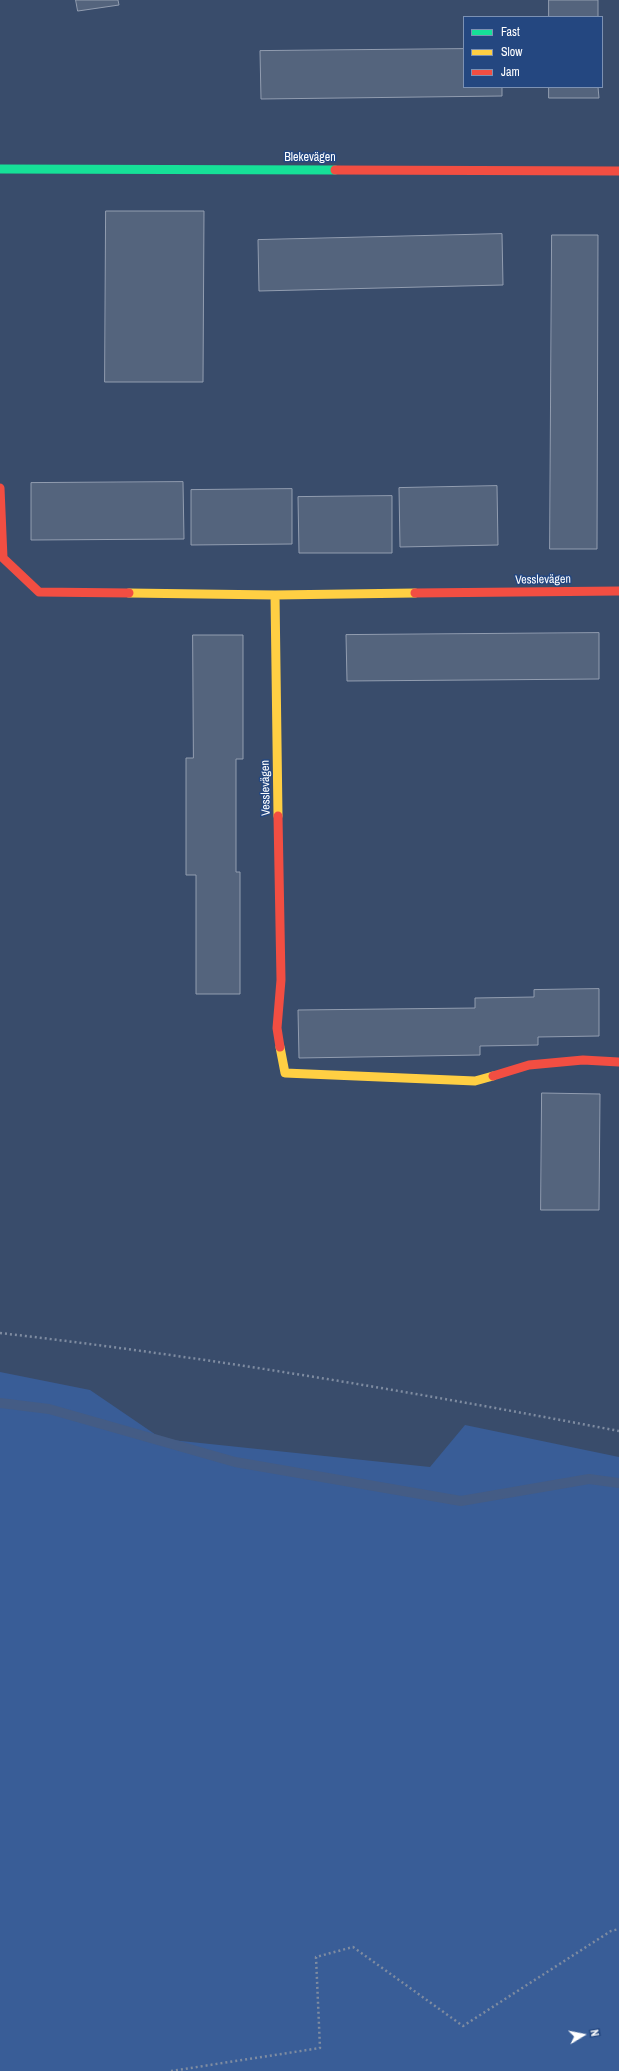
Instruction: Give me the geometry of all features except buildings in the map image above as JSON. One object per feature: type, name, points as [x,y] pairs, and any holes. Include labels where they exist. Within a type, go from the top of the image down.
[{"type":"street","name":"Blekevägen","points":[[0,169],[619,171]]},
{"type":"street","name":"Vesslevägen","points":[[0,488],[3,558],[39,592],[275,595],[619,591]]},
{"type":"street","name":"Vesslevägen","points":[[275,595],[281,980],[277,1028],[285,1073],[475,1081],[529,1065],[583,1060],[619,1062]]},
{"type":"path","points":[[0,1333],[122,1347],[457,1400],[619,1431]]},
{"type":"path","points":[[171,2071],[320,2048],[316,1957],[353,1947],[463,2026],[611,1931],[619,1929]]},
{"type":"shaded area","points":[[0,1372],[90,1390],[162,1439],[430,1467],[465,1425],[619,1457],[619,2071],[0,2071]]},
{"type":"waterway","points":[[0,1403],[49,1409],[235,1462],[461,1501],[589,1479],[619,1483]]},
{"type":"traffic: fast","points":[[0,169],[335,170]]},
{"type":"traffic: slow","points":[[129,593],[275,595],[415,593]]},
{"type":"traffic: slow","points":[[275,595],[278,816]]},
{"type":"traffic: slow","points":[[280,1047],[285,1073],[475,1081],[493,1076]]},
{"type":"traffic: jam","points":[[335,170],[619,171]]},
{"type":"traffic: jam","points":[[0,488],[3,558],[39,592],[129,593]]},
{"type":"traffic: jam","points":[[415,593],[619,591]]},
{"type":"traffic: jam","points":[[278,816],[281,980],[277,1028],[280,1047]]},
{"type":"traffic: jam","points":[[493,1076],[529,1065],[583,1060],[619,1062]]}]
